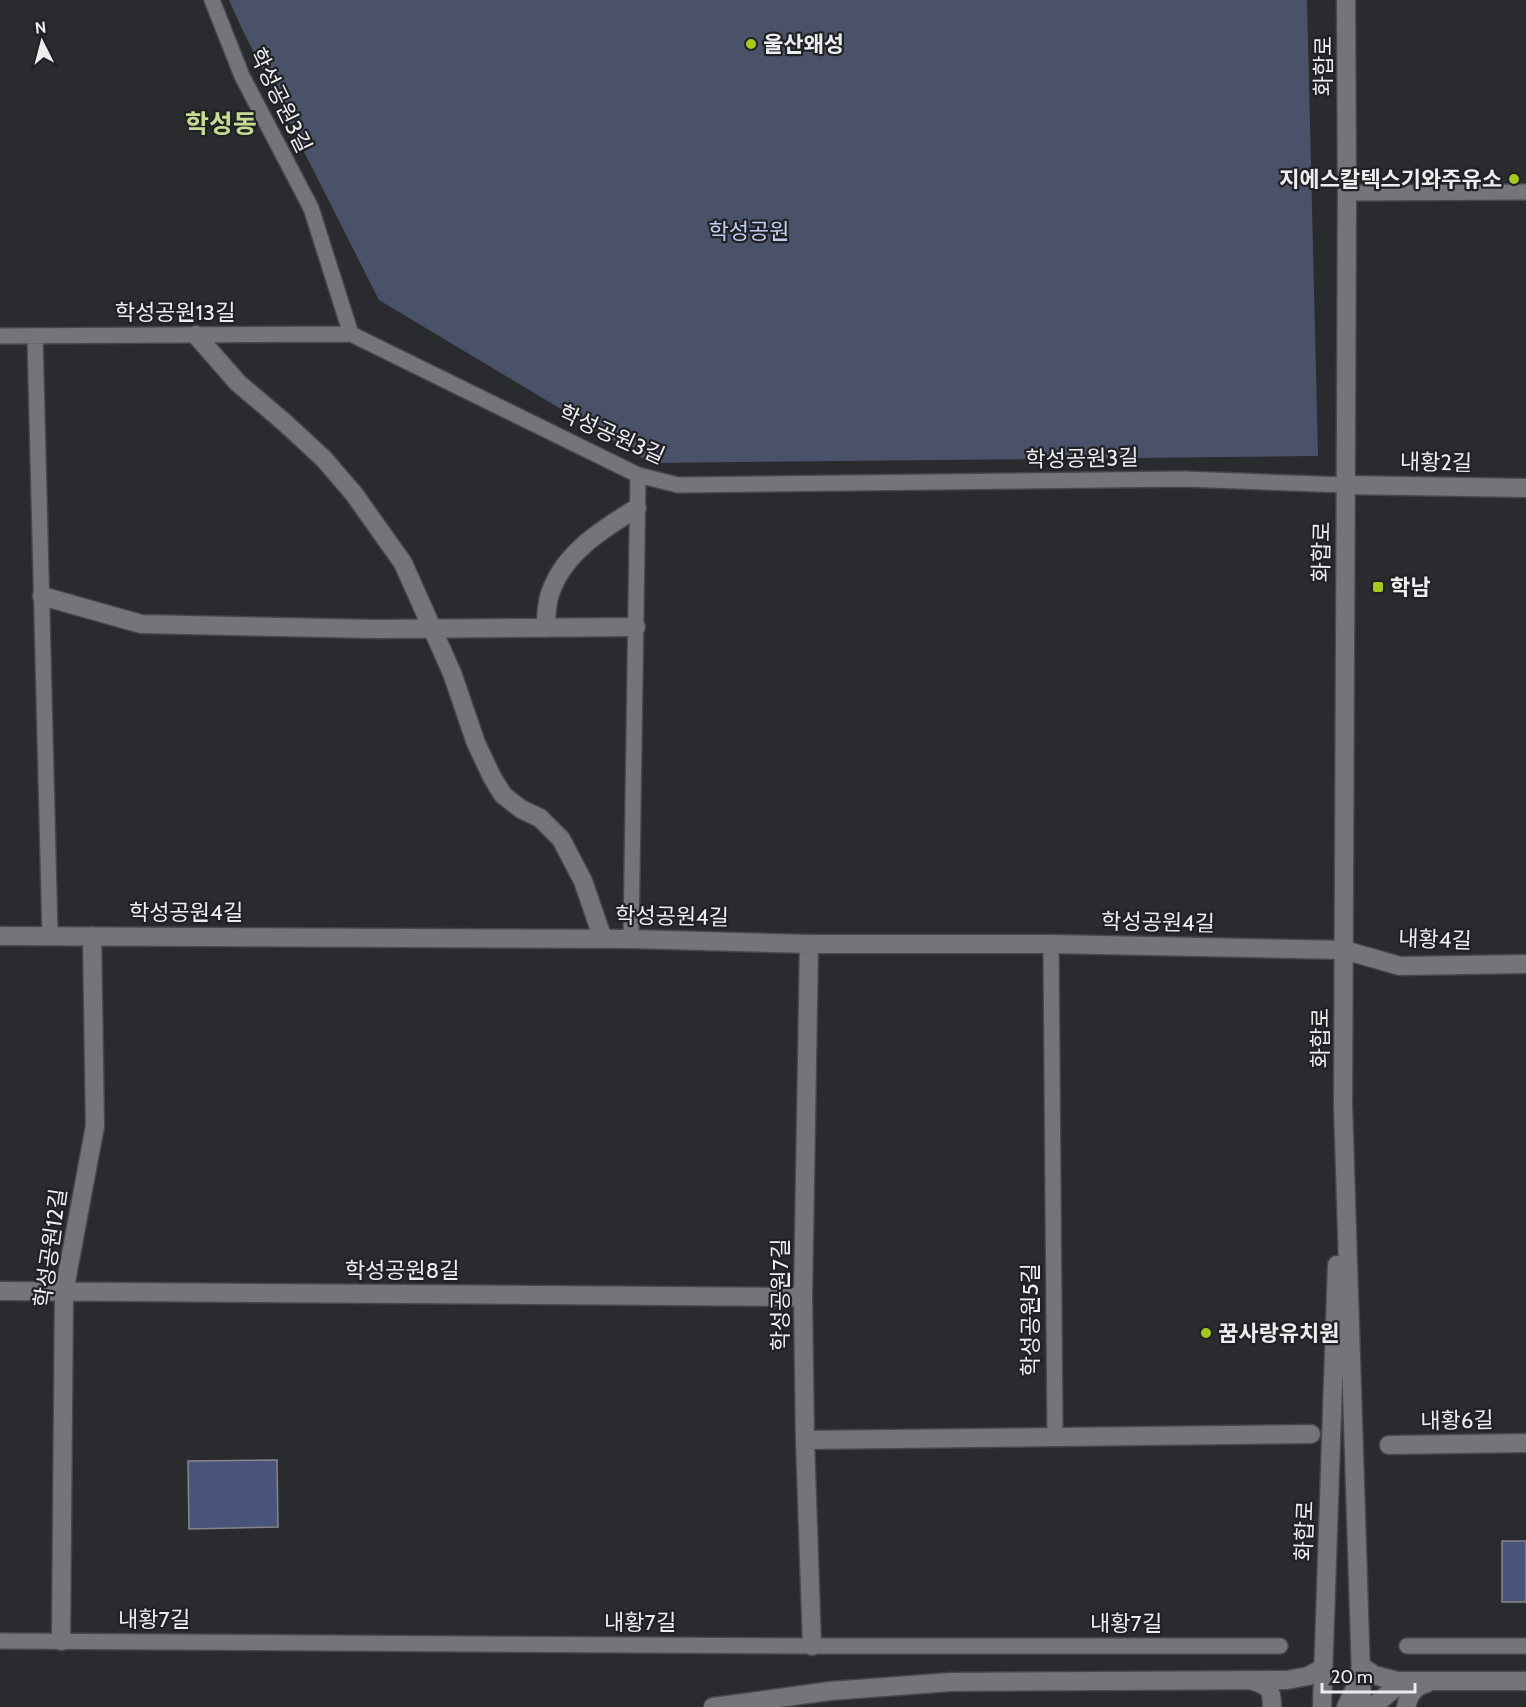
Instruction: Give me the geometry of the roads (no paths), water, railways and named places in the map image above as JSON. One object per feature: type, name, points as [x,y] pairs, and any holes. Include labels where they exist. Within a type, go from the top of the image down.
[{"type":"street","name":"화합로","points":[[1322,1707],[1343,1104],[1346,0]]},
{"type":"street","points":[[196,335],[238,383],[324,459],[354,494],[403,563],[452,673],[476,743],[492,777],[503,795],[521,809],[540,818],[561,839],[583,880],[603,939]]},
{"type":"street","name":"내황2길","points":[[1346,485],[1526,488]]},
{"type":"street","points":[[545,628],[550,593],[560,571],[587,542],[605,527],[638,508]]},
{"type":"street","points":[[42,596],[141,624],[375,629],[636,627]]},
{"type":"street","name":"학성공원4길","points":[[0,936],[631,939],[808,944],[1051,944],[1344,950]]},
{"type":"street","name":"학성공원12길","points":[[61,1641],[64,1292],[94,1126],[92,936]]},
{"type":"street","name":"학성공원7길","points":[[808,944],[803,1297],[812,1646]]},
{"type":"street","name":"내황4길","points":[[1344,950],[1400,966],[1526,964]]},
{"type":"street","name":"화합로","points":[[1343,1104],[1362,1707]]},
{"type":"street","name":"학성공원8길","points":[[0,1291],[803,1297]]},
{"type":"street","points":[[805,1440],[1311,1434]]},
{"type":"street","name":"내황6길","points":[[1389,1445],[1526,1443]]},
{"type":"street","points":[[1361,1666],[1366,1671],[1397,1681],[1526,1681]]},
{"type":"street","points":[[1346,1707],[1356,1686],[1361,1666]]},
{"type":"street","points":[[713,1707],[830,1691],[951,1682],[1253,1681],[1298,1679],[1323,1668]]},
{"type":"street","points":[[1406,1707],[1412,1691],[1420,1684],[1438,1680]]},
{"type":"street","points":[[1253,1681],[1264,1684],[1270,1689],[1272,1707]]},
{"type":"street","points":[[1372,1707],[1394,1689],[1417,1681]]},
{"type":"lane","name":"학성공원3길","points":[[212,0],[242,76],[311,208],[351,334],[638,475],[678,485],[1184,479],[1346,485]]},
{"type":"lane","points":[[1347,193],[1526,192]]},
{"type":"lane","name":"학성공원13길","points":[[0,336],[351,334]]},
{"type":"lane","points":[[35,336],[50,935]]},
{"type":"lane","points":[[631,939],[638,475]]},
{"type":"lane","name":"학성공원5길","points":[[1051,944],[1055,1438]]},
{"type":"lane","name":"내황7길","points":[[0,1641],[812,1646],[1280,1646]]},
{"type":"lane","points":[[1407,1646],[1526,1647]]},
{"type":"place","name":"울산왜성","points":[[751,44]]},
{"type":"place","name":"지에스칼텍스기와주유소","points":[[1514,179]]},
{"type":"place","name":"학남","points":[[1378,587]]},
{"type":"place","name":"꿈사랑유치원","points":[[1206,1333]]},
{"type":"district","name":"학성동","points":[[221,124]]},
{"type":"park label","name":"학성공원","points":[[749,231]]}]
